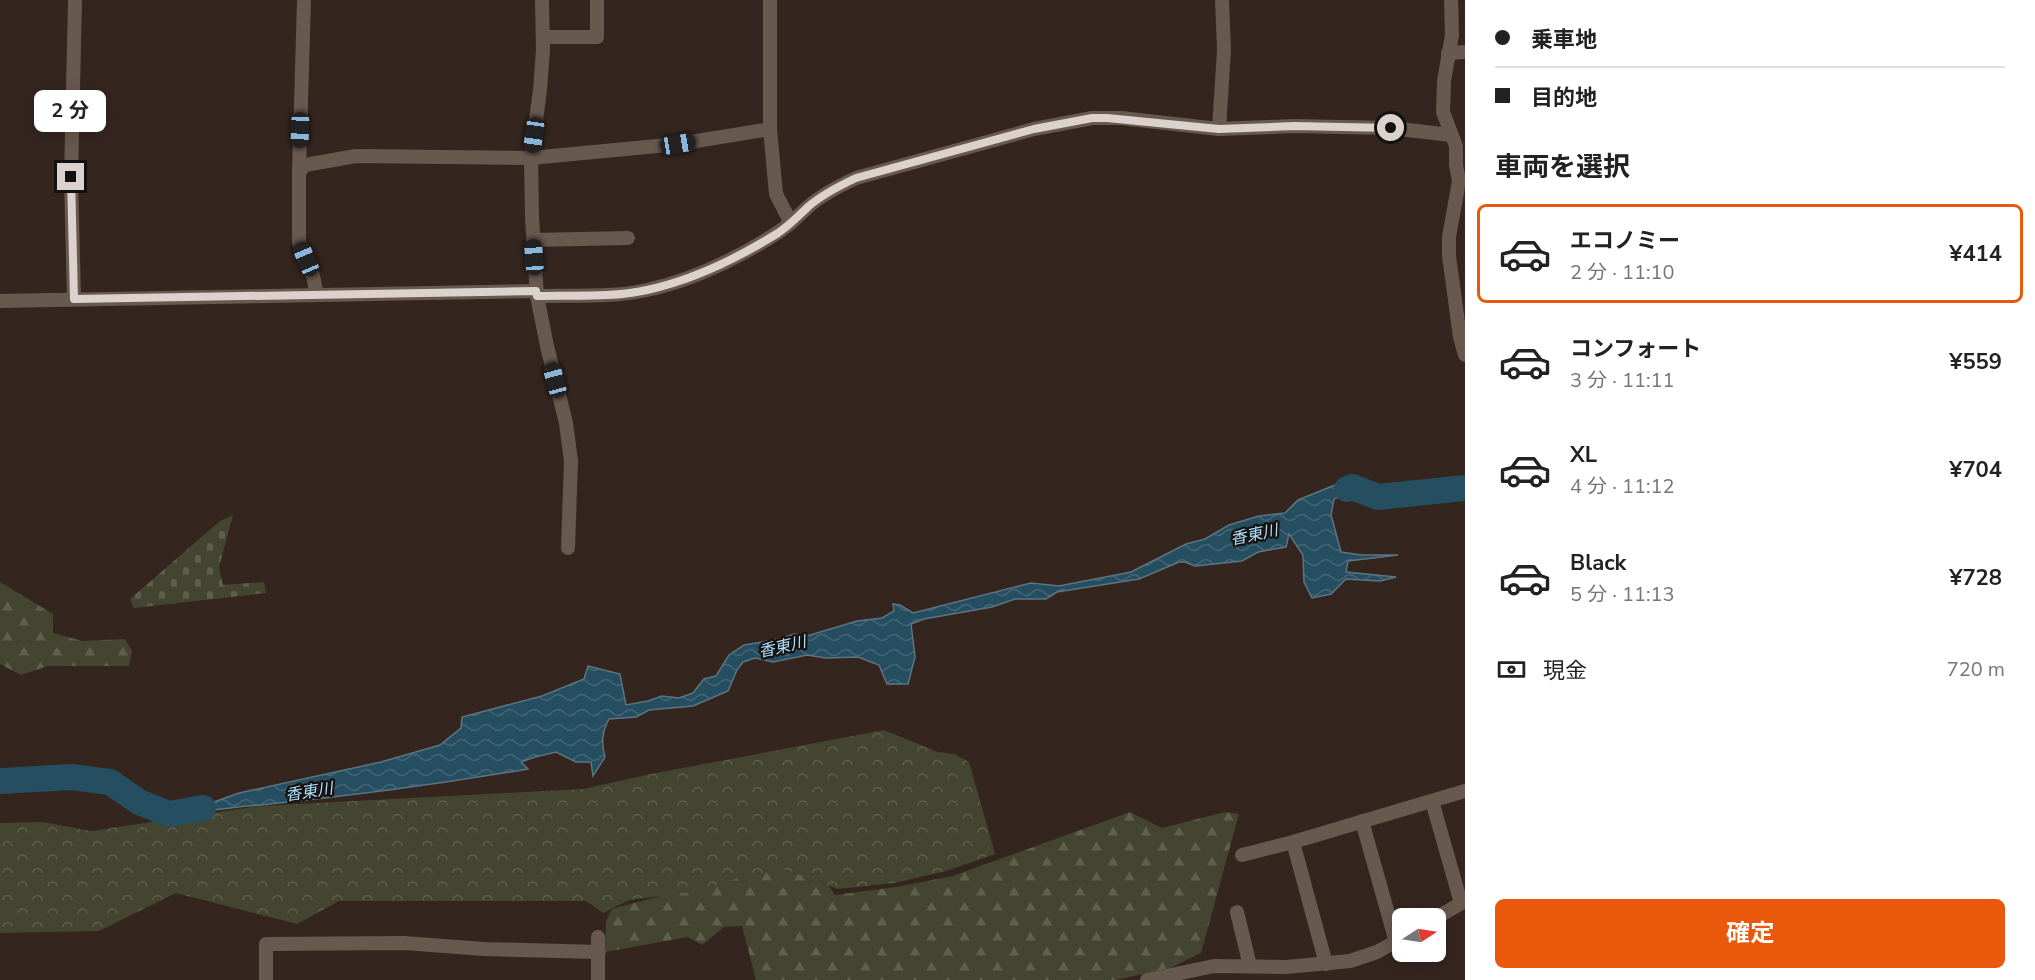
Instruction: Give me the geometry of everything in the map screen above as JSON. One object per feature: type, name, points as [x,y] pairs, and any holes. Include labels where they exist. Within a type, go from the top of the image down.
[{"type":"street","points":[[74,299],[71,177],[75,0]]},
{"type":"street","points":[[304,0],[299,242],[313,276],[316,295]]},
{"type":"street","points":[[542,0],[543,37],[540,90],[531,158],[533,240],[536,293],[566,423],[571,461],[567,548]]},
{"type":"street","points":[[543,37],[597,37],[597,0]]},
{"type":"street","points":[[770,0],[770,129],[776,194],[791,223]]},
{"type":"street","points":[[1219,129],[1224,50],[1222,0]]},
{"type":"street","points":[[1451,0],[1452,35],[1444,81],[1443,112],[1456,146],[1459,181],[1449,237],[1449,256],[1460,337],[1465,356]]},
{"type":"street","points":[[1448,53],[1465,52]]},
{"type":"street","points":[[0,301],[316,295],[628,293],[683,280],[728,261],[778,233],[830,191],[856,178],[1034,129],[1092,118],[1107,118],[1219,129],[1294,126],[1391,128],[1451,135]]},
{"type":"street","points":[[299,172],[304,165],[356,156],[531,158],[678,144],[770,129]]},
{"type":"street","points":[[533,240],[628,238]]},
{"type":"street","points":[[1242,855],[1465,791]]},
{"type":"street","points":[[1432,801],[1463,902],[1446,912]]},
{"type":"street","points":[[1362,821],[1392,917]]},
{"type":"street","points":[[1293,842],[1326,964]]},
{"type":"street","points":[[1237,912],[1250,966]]},
{"type":"street","points":[[598,937],[598,980]]},
{"type":"street","points":[[266,980],[266,944],[404,943],[484,949],[598,952]]},
{"type":"street","points":[[1147,980],[1215,966],[1286,967],[1350,961],[1392,944]]},
{"type":"green space","points":[[233,515],[219,567],[223,585],[264,582],[266,593],[134,608],[130,599],[220,521]]},
{"type":"green space","points":[[0,582],[53,614],[53,633],[82,641],[125,639],[132,651],[129,666],[48,666],[21,675],[0,664]]},
{"type":"green space","points":[[884,730],[938,752],[954,754],[969,762],[995,854],[946,871],[894,883],[838,889],[787,870],[744,876],[699,891],[629,900],[603,913],[586,901],[339,901],[297,924],[176,893],[99,931],[0,933],[0,823],[43,822],[91,831],[260,806],[583,789]]},
{"type":"green space","points":[[1130,812],[1162,828],[1225,812],[1239,814],[1201,953],[1170,968],[1116,980],[756,980],[742,926],[724,927],[702,945],[688,937],[605,952],[606,921],[612,909],[780,864],[817,869],[835,895],[896,887],[953,876]]},
{"type":"water","points":[[1348,483],[1371,488],[1378,497],[1367,498],[1352,491],[1334,499],[1331,515],[1341,552],[1361,555],[1398,555],[1348,561],[1346,572],[1396,577],[1380,581],[1346,579],[1331,594],[1312,598],[1304,582],[1303,555],[1289,534],[1286,547],[1258,552],[1242,561],[1195,566],[1179,562],[1139,579],[1057,592],[1046,599],[1015,599],[992,607],[924,619],[911,624],[915,657],[908,684],[887,684],[879,665],[858,657],[826,658],[807,655],[773,662],[755,658],[743,662],[728,691],[693,706],[649,710],[636,717],[609,719],[603,738],[605,757],[593,776],[591,762],[576,762],[556,752],[521,762],[528,769],[327,798],[169,814],[239,793],[381,762],[440,745],[461,728],[462,717],[542,696],[584,679],[588,666],[620,674],[626,705],[662,696],[679,698],[693,693],[704,679],[716,676],[729,655],[744,645],[780,639],[794,634],[807,636],[857,621],[882,618],[894,611],[893,604],[900,605],[913,613],[1031,583],[1059,586],[1131,572],[1186,544],[1205,539],[1229,525],[1259,516],[1285,513],[1298,500],[1335,485]]},
{"type":"waterway","name":"香東川","points":[[1347,489],[1352,487],[1378,497],[1465,488]]},
{"type":"waterway","name":"香東川","points":[[0,781],[71,777],[110,782],[139,802],[169,814],[203,808]]},
{"type":"route","points":[[71,177],[74,299],[536,291],[537,296],[597,295],[647,290],[683,280],[728,261],[778,233],[836,187],[856,178],[1034,129],[1092,118],[1121,118],[1219,129],[1294,126],[1391,128]]}]
